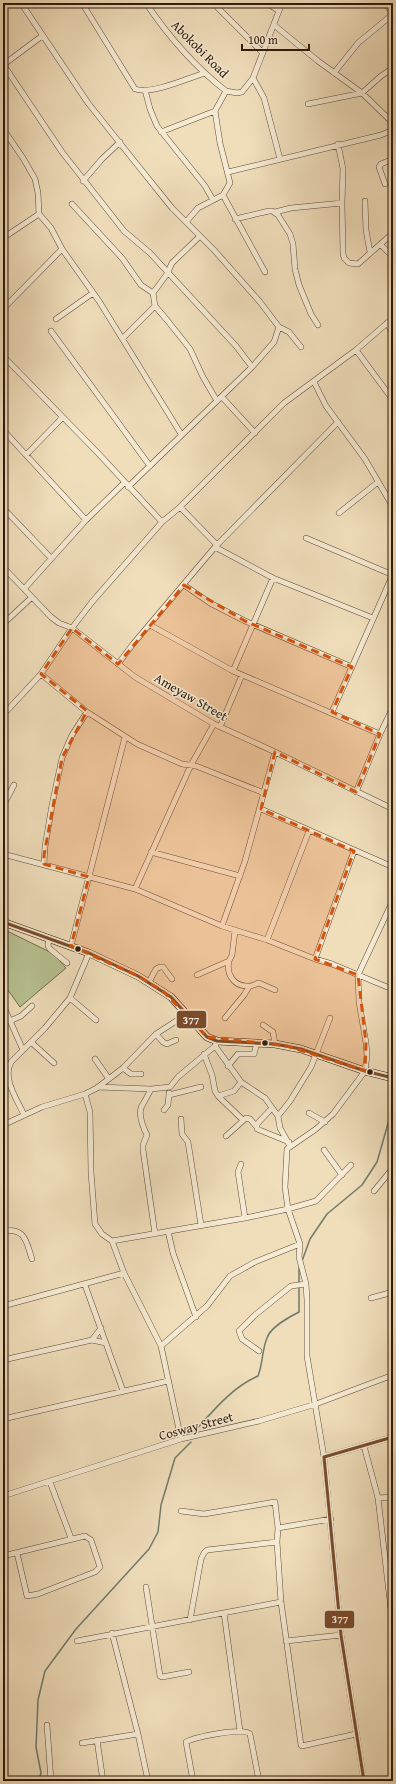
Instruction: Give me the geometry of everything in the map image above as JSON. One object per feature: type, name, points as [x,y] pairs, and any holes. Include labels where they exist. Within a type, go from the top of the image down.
[{"type":"street","points":[[21,3],[88,103],[157,190],[199,237],[214,250],[260,302],[279,327],[289,332],[301,347]]},
{"type":"street","points":[[82,3],[133,87],[139,90],[145,90],[205,73]]},
{"type":"street","name":"Abokobi Road","points":[[146,3],[167,33],[205,73],[226,90]]},
{"type":"street","points":[[213,3],[262,52]]},
{"type":"street","points":[[267,3],[279,11]]},
{"type":"street","points":[[186,222],[198,208],[223,194],[230,183],[220,143],[215,111],[226,90],[237,93],[242,92],[253,78],[282,3]]},
{"type":"street","points":[[334,73],[358,43],[393,14],[385,3]]},
{"type":"street","points":[[274,25],[334,73],[362,93],[393,123]]},
{"type":"street","points":[[42,36],[3,64],[83,181],[124,231],[150,253],[167,274],[236,346],[252,367]]},
{"type":"street","points":[[308,104],[362,93],[381,76],[393,68]]},
{"type":"street","points":[[253,78],[264,98],[280,159]]},
{"type":"street","points":[[145,90],[152,116],[161,132],[205,186],[213,200]]},
{"type":"street","points":[[161,132],[215,111]]},
{"type":"street","points":[[3,129],[23,158],[35,179],[38,193],[38,214],[51,228],[62,249],[123,338],[182,434]]},
{"type":"street","points":[[228,172],[393,130]]},
{"type":"street","points":[[83,181],[102,159],[120,142]]},
{"type":"street","points":[[338,144],[343,169],[342,203],[344,258],[349,263],[355,265],[381,245],[393,233]]},
{"type":"street","points":[[385,184],[379,167],[381,164],[393,159]]},
{"type":"street","points":[[223,194],[265,272]]},
{"type":"street","points":[[365,201],[366,230],[370,252]]},
{"type":"street","points":[[236,219],[291,208],[342,203]]},
{"type":"street","points":[[72,204],[122,258],[141,285],[153,293]]},
{"type":"street","points":[[274,211],[292,238],[295,269],[299,285],[311,314],[318,325]]},
{"type":"street","points":[[3,238],[38,214]]},
{"type":"street","points":[[199,237],[172,263],[167,274],[153,293],[155,306],[190,349],[203,377],[220,399],[255,433]]},
{"type":"street","points":[[381,245],[393,257]]},
{"type":"street","points":[[3,309],[62,249]]},
{"type":"street","points":[[56,319],[93,293]]},
{"type":"street","points":[[123,338],[155,306]]},
{"type":"street","points":[[3,715],[41,674],[72,628],[162,522],[255,433],[284,403],[356,350],[393,318]]},
{"type":"street","points":[[387,323],[393,334]]},
{"type":"street","points":[[24,589],[86,520],[150,466],[252,367],[272,346],[279,327]]},
{"type":"street","points":[[51,331],[150,466]]},
{"type":"street","points":[[356,350],[393,400]]},
{"type":"street","points":[[3,356],[62,418],[97,452],[126,485],[162,522]]},
{"type":"street","points":[[314,382],[326,406],[378,482],[393,507]]},
{"type":"street","points":[[26,454],[62,418]]},
{"type":"street","points":[[118,664],[216,546],[338,422]]},
{"type":"street","points":[[3,430],[86,520]]},
{"type":"street","points":[[339,513],[378,482]]},
{"type":"street","points":[[180,506],[216,546],[273,578],[374,618]]},
{"type":"street","points":[[3,508],[51,558]]},
{"type":"street","points":[[306,538],[393,575],[332,712]]},
{"type":"street","name":"Ameyaw Street","points":[[3,567],[31,598],[59,623],[72,628],[135,677],[214,724],[393,809]]},
{"type":"street","points":[[233,671],[273,578]]},
{"type":"street","points":[[184,585],[210,603],[253,625],[352,666]]},
{"type":"street","points":[[3,624],[31,598]]},
{"type":"street","points":[[150,625],[233,671],[332,712],[380,734]]},
{"type":"street","points":[[41,674],[87,712],[126,737],[182,764],[196,766],[264,794]]},
{"type":"street","points":[[220,727],[242,675]]},
{"type":"street","points":[[356,792],[380,734],[390,721],[393,707]]},
{"type":"street","points":[[44,864],[45,847],[52,805],[62,758],[72,735],[87,712]]},
{"type":"street","points":[[135,889],[190,765],[214,724]]},
{"type":"street","points":[[71,946],[126,737]]},
{"type":"street","points":[[222,926],[240,876],[261,809],[275,752]]},
{"type":"street","points":[[3,806],[14,785]]},
{"type":"street","points":[[261,809],[393,867]]},
{"type":"street","points":[[268,940],[309,831]]},
{"type":"street","points":[[315,959],[354,851]]},
{"type":"street","points":[[152,852],[240,876]]},
{"type":"street","points":[[3,854],[135,889],[222,926],[268,940],[387,987]]},
{"type":"street","points":[[364,1781],[341,1635],[324,1457],[307,1356],[307,1300],[303,1284],[300,1244],[288,1209],[285,1173],[286,1153],[290,1144],[316,1129],[333,1114],[365,1071],[367,1055],[359,1002],[358,975],[393,900]]},
{"type":"street","points":[[3,922],[89,952],[149,982],[171,997],[203,1034],[216,1043],[228,1066],[242,1082],[265,1098],[278,1116],[280,1128],[290,1144]]},
{"type":"street","points":[[235,931],[232,955],[229,961],[228,970],[230,976],[239,984],[249,987]]},
{"type":"street","points":[[49,938],[48,946],[50,949],[67,963]]},
{"type":"street","points":[[24,1115],[9,1081],[7,1073],[10,1062],[56,1017],[70,998],[89,952]]},
{"type":"street","points":[[197,975],[229,961]]},
{"type":"street","points":[[149,982],[156,969],[160,967],[164,967],[172,979]]},
{"type":"street","points":[[225,1018],[249,987],[259,983],[275,990]]},
{"type":"street","points":[[70,998],[96,1020]]},
{"type":"street","points":[[3,1004],[5,1016],[10,1021],[22,1050]]},
{"type":"street","points":[[10,1021],[21,1016],[32,1006]]},
{"type":"street","points":[[3,1125],[24,1115],[60,1101],[85,1094],[97,1088],[123,1068],[156,1034],[187,1014]]},
{"type":"street","points":[[278,1116],[290,1101],[311,1067],[315,1053],[330,1018]]},
{"type":"street","points":[[263,1025],[274,1034],[275,1044]]},
{"type":"street","points":[[156,1034],[163,1042],[167,1044],[176,1040]]},
{"type":"street","points":[[31,1042],[54,1063]]},
{"type":"street","points":[[97,1088],[127,1087],[150,1090],[168,1088],[216,1043],[275,1044],[315,1053],[365,1071],[392,1078]]},
{"type":"street","points":[[228,1066],[238,1054],[254,1054],[257,1043]]},
{"type":"street","points":[[204,1054],[212,1075],[215,1091],[218,1096],[243,1120]]},
{"type":"street","points":[[95,1059],[109,1079]]},
{"type":"street","points":[[123,1068],[131,1074],[141,1074]]},
{"type":"street","points":[[218,1096],[234,1091],[242,1082]]},
{"type":"street","points":[[169,1095],[201,1087]]},
{"type":"street","points":[[164,1110],[168,1105],[168,1088]]},
{"type":"street","points":[[150,1090],[147,1098],[142,1104],[140,1118],[147,1135],[143,1145],[143,1150],[155,1234]]},
{"type":"street","points":[[85,1094],[90,1112],[90,1172],[95,1224],[102,1234],[112,1241],[124,1273],[161,1346],[181,1439]]},
{"type":"street","points":[[256,1126],[271,1108]]},
{"type":"street","points":[[309,1113],[324,1122]]},
{"type":"street","points":[[226,1136],[243,1120],[248,1118],[257,1129],[290,1144]]},
{"type":"street","points":[[181,1119],[182,1134],[188,1142],[201,1225]]},
{"type":"street","points":[[324,1150],[342,1175]]},
{"type":"street","points":[[241,1164],[238,1172],[244,1218]]},
{"type":"street","points":[[112,1241],[244,1218],[288,1209],[316,1201],[351,1165]]},
{"type":"street","points":[[374,1191],[393,1168]]},
{"type":"street","points":[[3,1231],[19,1232],[24,1235],[32,1259]]},
{"type":"street","points":[[168,1231],[173,1253],[196,1316]]},
{"type":"street","points":[[161,1346],[211,1302],[230,1276],[255,1262],[300,1244]]},
{"type":"street","points":[[3,1306],[85,1285],[124,1273]]},
{"type":"street","points":[[259,1351],[242,1339],[239,1330],[255,1315],[294,1286],[303,1284]]},
{"type":"street","points":[[85,1285],[123,1391]]},
{"type":"street","points":[[371,1298],[393,1292]]},
{"type":"street","points":[[92,1340],[101,1328]]},
{"type":"street","points":[[3,1360],[92,1340],[106,1343]]},
{"type":"street","name":"Cosway Street","points":[[3,1496],[181,1439],[259,1421],[316,1404],[393,1375]]},
{"type":"street","points":[[3,1419],[168,1381]]},
{"type":"street","points":[[324,1457],[393,1437]]},
{"type":"street","points":[[364,1446],[378,1498],[393,1627]]},
{"type":"street","points":[[50,1482],[71,1538]]},
{"type":"street","points":[[378,1498],[393,1497]]},
{"type":"street","points":[[181,1511],[204,1514],[272,1502],[276,1504],[281,1602],[300,1745],[302,1746],[356,1734]]},
{"type":"street","points":[[278,1528],[331,1519]]},
{"type":"street","points":[[3,1556],[71,1538],[85,1536],[89,1537],[100,1564],[98,1570],[33,1596],[27,1596],[17,1553]]},
{"type":"street","points":[[190,1620],[201,1559],[207,1550],[277,1542]]},
{"type":"street","points":[[146,1587],[151,1627],[160,1677],[189,1672]]},
{"type":"street","points":[[77,1641],[281,1602]]},
{"type":"street","points":[[224,1613],[240,1731]]},
{"type":"street","points":[[112,1634],[138,1734],[148,1781]]},
{"type":"street","points":[[286,1642],[341,1635]]},
{"type":"street","points":[[47,1725],[51,1781]]},
{"type":"street","points":[[193,1781],[186,1742],[207,1736],[240,1731],[247,1731],[250,1734],[259,1781]]},
{"type":"street","points":[[82,1743],[138,1734]]},
{"type":"street","points":[[97,1740],[103,1781]]},
{"type":"highlighted area","points":[[184,585],[245,621],[352,667],[332,712],[380,734],[356,792],[275,752],[261,809],[354,851],[315,959],[358,975],[366,1043],[365,1071],[287,1046],[207,1037],[164,992],[138,976],[71,946],[89,877],[44,864],[44,855],[62,758],[87,711],[41,674],[72,628],[118,664]]},
{"type":"green space","points":[[3,929],[54,954],[66,968],[20,1007],[3,983]]},
{"type":"waterway","points":[[302,1261],[310,1239],[327,1214],[362,1185],[377,1162],[393,1106]]},
{"type":"waterway","points":[[193,1433],[215,1408],[239,1387],[258,1376],[265,1343],[269,1334],[280,1323],[299,1312],[299,1268]]},
{"type":"waterway","points":[[38,1781],[41,1773],[36,1747],[38,1700],[45,1671],[76,1629],[149,1549],[158,1532],[161,1505],[175,1458],[191,1442]]},
{"type":"transit line","name":"377","points":[[3,922],[89,953],[138,976],[171,997],[207,1037],[217,1041],[275,1044],[301,1049],[365,1071],[393,1078]]},
{"type":"transit line","name":"377","points":[[324,1457],[393,1437]]},
{"type":"transit line","name":"377","points":[[324,1457],[341,1635],[364,1781]]}]
